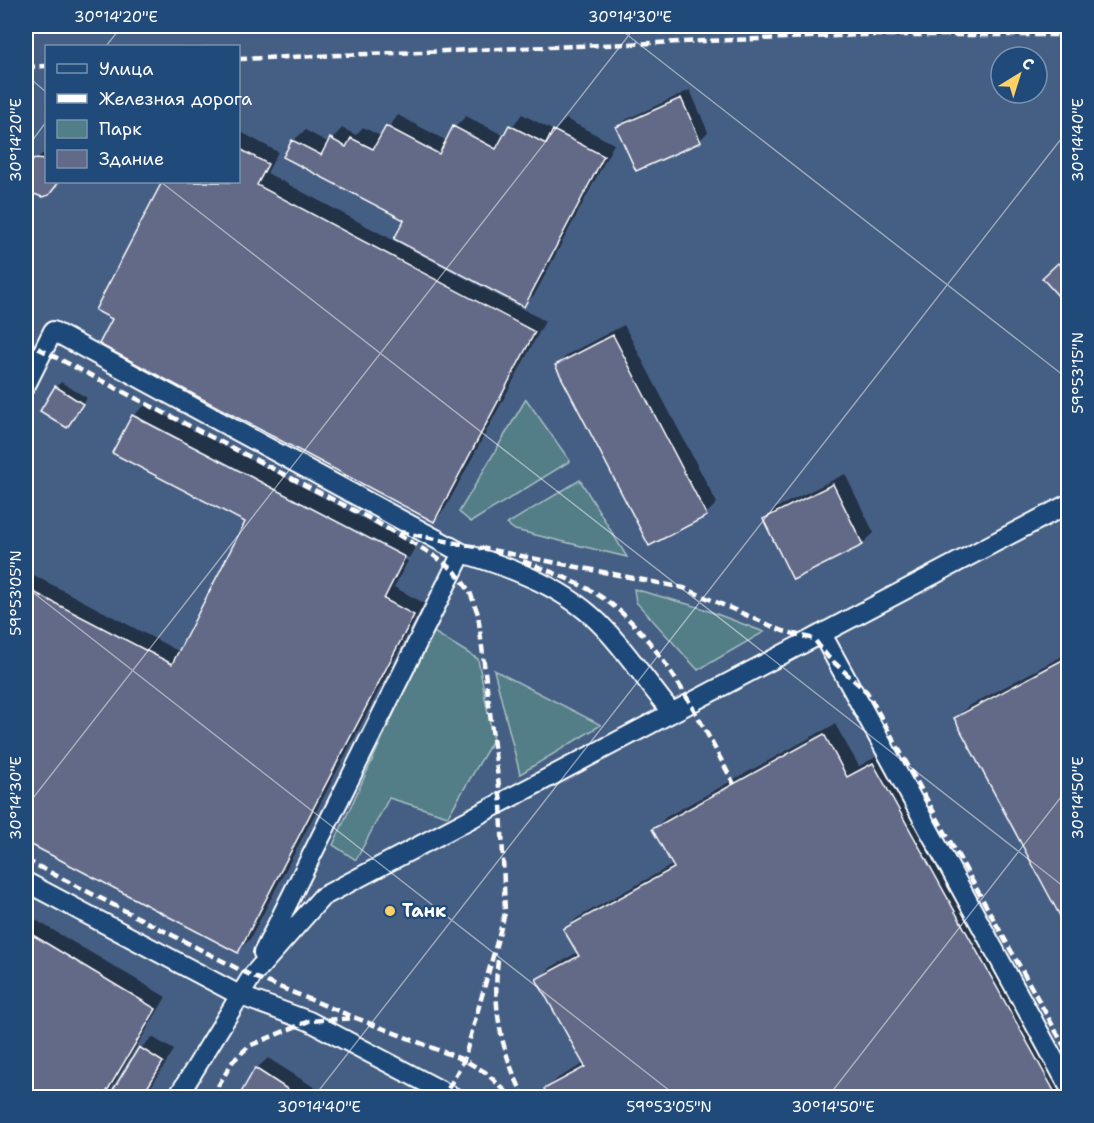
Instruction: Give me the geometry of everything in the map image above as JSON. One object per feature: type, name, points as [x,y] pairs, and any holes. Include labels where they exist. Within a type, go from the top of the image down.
[{"type":"lane","points":[[26,385],[53,332],[462,553],[494,562],[549,586],[581,607],[606,630],[672,713]]},
{"type":"lane","points":[[252,976],[322,897],[1068,504]]},
{"type":"lane","points":[[177,1098],[252,976],[462,553]]},
{"type":"lane","points":[[822,634],[1068,1085]]},
{"type":"lane","points":[[26,882],[241,996],[309,1021],[429,1091],[455,1098]]},
{"type":"shaded area","points":[[26,26],[1068,26],[1068,1097],[26,1097]]},
{"type":"green space","points":[[526,399],[570,461],[471,522],[459,512]]},
{"type":"green space","points":[[580,480],[627,557],[515,530],[507,524]]},
{"type":"green space","points":[[634,589],[698,607],[764,632],[698,670],[636,602]]},
{"type":"green space","points":[[432,631],[478,659],[493,740],[448,816],[389,798],[356,860],[333,845]]},
{"type":"green space","points":[[494,670],[601,725],[520,774]]},
{"type":"building","points":[[681,98],[701,142],[636,171],[616,127]]},
{"type":"building","points":[[509,125],[546,144],[553,130],[604,156],[524,307],[394,239],[404,220],[283,157],[292,140],[321,155],[330,138],[346,147],[351,138],[373,149],[386,126],[439,154],[453,126],[496,149]]},
{"type":"building","points":[[240,149],[268,164],[257,185],[535,332],[434,522],[99,344],[112,319],[95,310],[161,183],[240,183]]},
{"type":"building","points":[[35,159],[45,160],[45,183],[58,183],[49,195],[42,197],[26,191],[26,165]]},
{"type":"building","points":[[1058,263],[1068,274],[1068,307],[1042,278]]},
{"type":"building","points":[[613,335],[707,516],[649,546],[555,365]]},
{"type":"building","points":[[55,386],[83,404],[67,428],[40,411]]},
{"type":"building","points":[[132,415],[405,557],[384,599],[414,615],[238,953],[26,842],[26,588],[172,664],[245,522],[112,453]]},
{"type":"building","points":[[833,484],[863,545],[793,580],[763,519]]},
{"type":"building","points":[[1068,657],[1068,931],[954,718]]},
{"type":"building","points":[[824,734],[847,777],[873,763],[1058,1098],[549,1098],[544,1089],[585,1067],[536,979],[579,956],[563,929],[674,868],[652,829]]},
{"type":"building","points":[[26,931],[156,1009],[103,1098],[26,1098]]},
{"type":"building","points":[[139,1047],[163,1062],[141,1098],[108,1098]]},
{"type":"building","points":[[255,1068],[301,1098],[238,1098]]},
{"type":"railway","points":[[240,59],[862,35],[1068,35]]},
{"type":"railway","points":[[26,67],[45,66]]},
{"type":"railway","points":[[26,342],[367,517],[430,553],[454,570],[470,592],[478,614],[501,803],[505,913],[464,1060],[443,1098]]},
{"type":"railway","points":[[400,532],[684,588],[783,631],[814,639],[828,657],[867,692],[1068,1053]]},
{"type":"railway","points":[[523,561],[595,593],[618,609],[639,630],[658,653],[692,705],[734,784]]},
{"type":"railway","points":[[26,860],[252,976],[356,1018]]},
{"type":"railway","points":[[498,960],[496,996],[501,1031],[510,1065],[525,1098]]},
{"type":"railway","points":[[211,1098],[233,1061],[249,1046],[309,1021],[356,1018],[464,1060],[485,1072],[513,1098]]},
{"type":"place","name":"Танк","points":[[390,911]]}]
